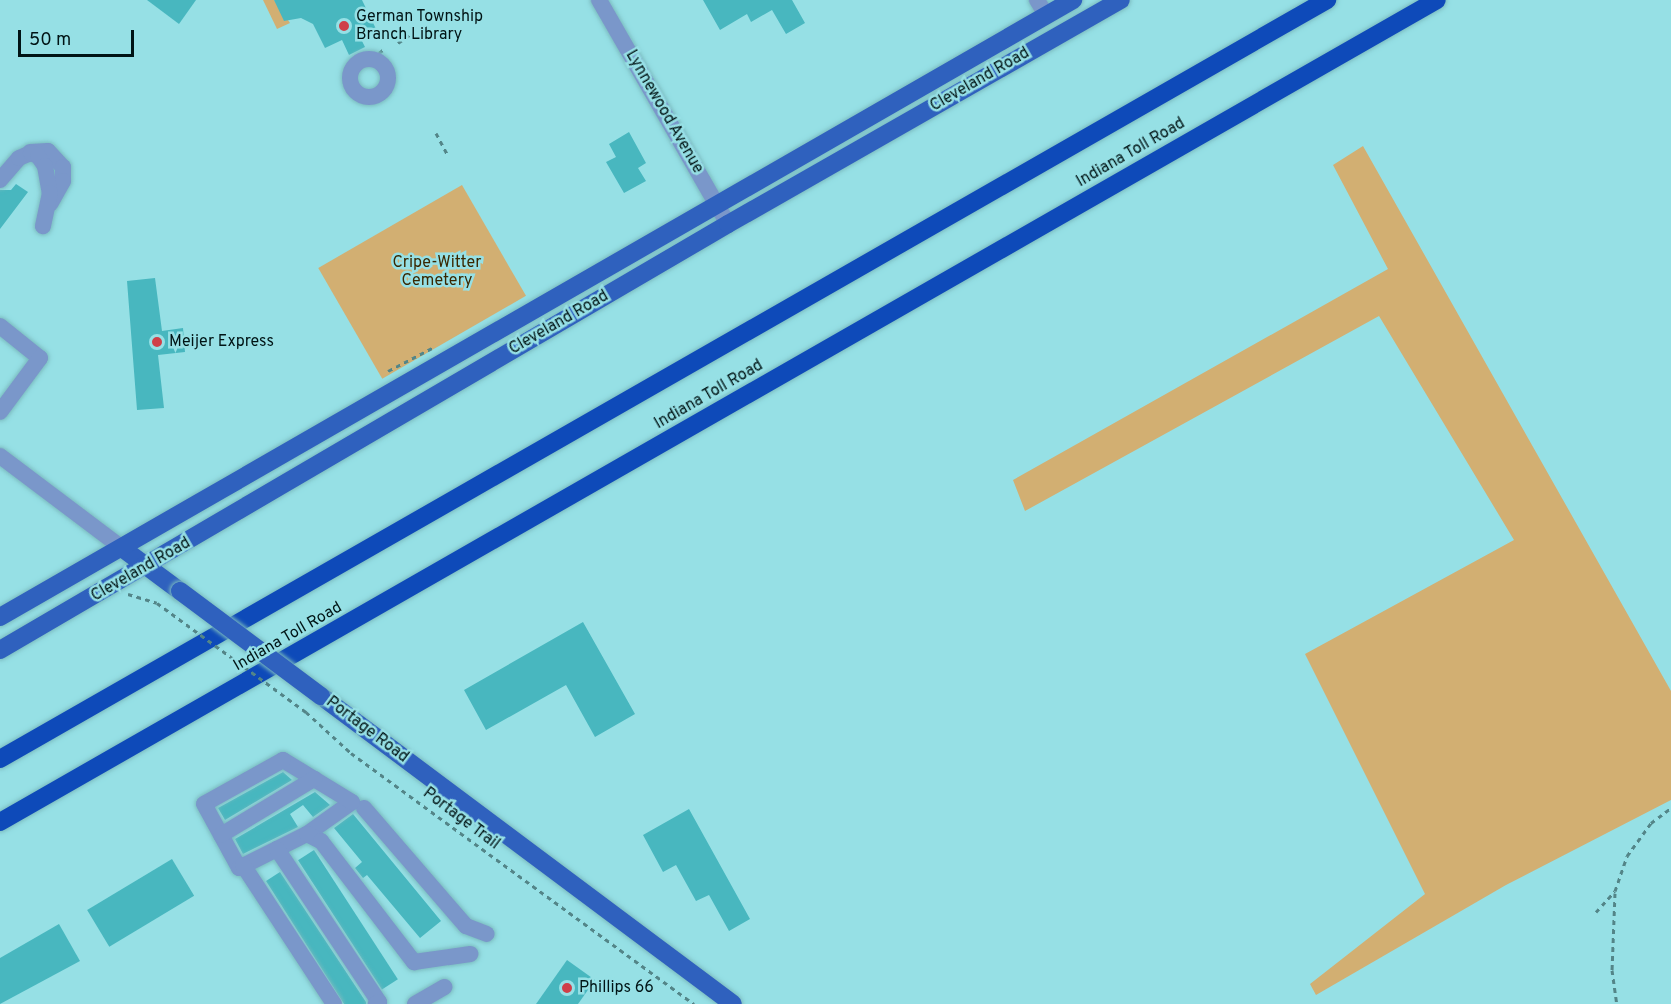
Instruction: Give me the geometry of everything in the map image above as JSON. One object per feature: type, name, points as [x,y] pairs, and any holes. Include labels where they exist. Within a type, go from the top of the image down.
[{"type":"highway","points":[[0,759],[1327,0]]},
{"type":"highway","name":"Indiana Toll Road","points":[[0,822],[1437,0]]},
{"type":"main road","name":"Cleveland Road","points":[[0,617],[716,204],[1042,8],[1073,0]]},
{"type":"main road","name":"Cleveland Road","points":[[0,650],[147,567],[728,224],[1121,0]]},
{"type":"main road","name":"Portage Road","points":[[122,548],[733,1004]]},
{"type":"street","name":"Lynnewood Avenue","points":[[599,0],[728,224]]},
{"type":"street","points":[[382,55],[388,71],[387,87],[376,97],[361,96],[352,88],[349,75],[355,63],[361,58],[382,55]]},
{"type":"street","points":[[0,180],[25,154],[38,156],[45,166],[49,208],[43,226]]},
{"type":"street","points":[[0,326],[40,358],[0,412]]},
{"type":"street","name":"Portage Road","points":[[0,456],[122,548]]},
{"type":"street","points":[[283,760],[314,779],[352,802],[307,834],[239,868],[204,804],[283,760]]},
{"type":"street","points":[[221,835],[314,779]]},
{"type":"street","points":[[364,808],[466,926],[487,934]]},
{"type":"street","points":[[307,834],[321,842],[414,962],[470,954]]},
{"type":"street","points":[[277,849],[379,1002],[376,1004]]},
{"type":"street","points":[[243,866],[334,1004]]},
{"type":"street","points":[[415,1004],[444,987]]},
{"type":"path","points":[[398,43],[416,31]]},
{"type":"path","points":[[436,134],[448,156]]},
{"type":"path","name":"Portage Trail","points":[[128,594],[157,603],[306,712],[351,753],[694,1004]]},
{"type":"path","points":[[1617,1004],[1612,970],[1615,891],[1627,856],[1651,823],[1671,808]]},
{"type":"path","points":[[1596,912],[1615,891]]},
{"type":"green space","points":[[263,0],[274,0],[290,23],[277,29]]},
{"type":"green space","points":[[1363,146],[1671,691],[1671,800],[1506,885],[1316,995],[1310,984],[1425,894],[1305,654],[1514,540],[1379,316],[1025,511],[1013,480],[1388,269],[1333,165]]},
{"type":"green space","name":"Cripe-Witter Cemetery","points":[[462,185],[526,296],[382,379],[318,268]]},
{"type":"building","points":[[147,0],[196,0],[179,24]]},
{"type":"building","name":"German Township Branch Library","points":[[274,0],[362,0],[376,29],[360,37],[365,47],[349,55],[342,40],[325,48],[313,24],[301,18],[284,21]]},
{"type":"building","points":[[703,0],[792,0],[805,23],[786,34],[772,10],[751,22],[747,14],[720,30]]},
{"type":"building","points":[[629,132],[646,163],[638,168],[646,181],[624,193],[606,162],[616,157],[609,144]]},
{"type":"building","points":[[16,184],[28,192],[0,229],[0,190],[11,190]]},
{"type":"building","points":[[155,278],[162,331],[183,328],[185,352],[158,355],[164,408],[137,410],[127,281]]},
{"type":"building","points":[[583,622],[635,714],[595,737],[566,685],[486,730],[464,690]]},
{"type":"building","points":[[283,772],[292,780],[225,820],[218,808]]},
{"type":"building","points":[[315,792],[330,805],[313,817],[303,805],[290,814],[298,827],[243,854],[235,839]]},
{"type":"building","points":[[689,809],[750,919],[729,931],[709,895],[696,901],[676,865],[663,872],[643,835]]},
{"type":"building","points":[[353,814],[441,921],[420,938],[367,875],[363,878],[355,868],[362,862],[334,828]]},
{"type":"building","points":[[314,850],[398,979],[382,990],[298,860]]},
{"type":"building","points":[[172,859],[194,896],[109,947],[87,910]]},
{"type":"building","points":[[280,872],[366,1004],[344,1004],[266,881]]},
{"type":"building","points":[[59,924],[80,961],[0,1004],[0,958]]},
{"type":"building","points":[[567,960],[595,980],[578,1004],[536,1004]]},
{"type":"place","name":"German Township Branch Library","points":[[344,26]]},
{"type":"place","name":"Meijer Express","points":[[157,342]]},
{"type":"place","name":"Phillips 66","points":[[567,988]]}]
